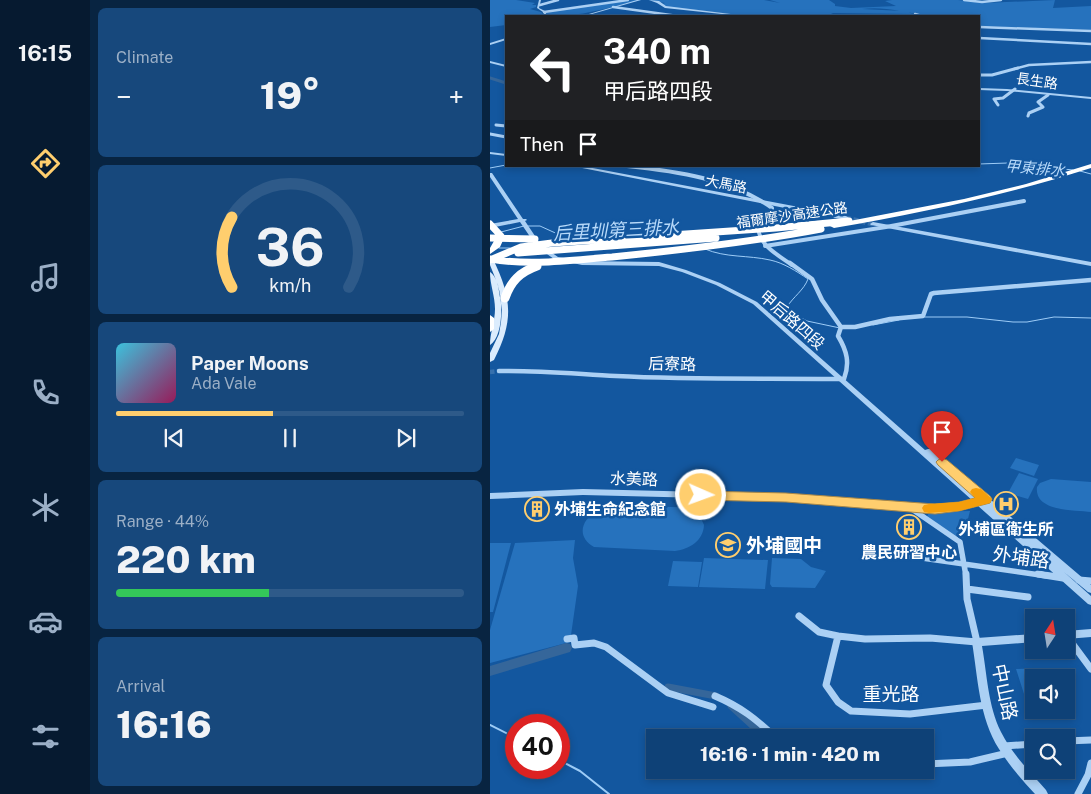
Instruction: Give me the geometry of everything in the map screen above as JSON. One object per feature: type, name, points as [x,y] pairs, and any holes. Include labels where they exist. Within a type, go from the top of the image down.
[{"type":"highway","name":"福爾摩沙高速公路","points":[[490,259],[662,247],[834,226],[949,203],[1058,175],[1091,164]]},
{"type":"highway","name":"福爾摩沙高速公路","points":[[490,253],[676,242],[847,220],[928,207]]},
{"type":"highway","points":[[490,259],[508,251],[530,245],[776,228],[847,220]]},
{"type":"highway","points":[[490,225],[501,236],[497,245],[490,253]]},
{"type":"highway","points":[[505,298],[511,281],[523,271],[544,264],[758,240],[834,226]]},
{"type":"highway","points":[[490,238],[528,240],[691,233]]},
{"type":"highway","points":[[490,259],[517,263],[579,260]]},
{"type":"highway","points":[[490,318],[490,329]]},
{"type":"main road","points":[[490,259],[502,284],[507,313],[503,332],[490,360]]},
{"type":"main road","points":[[490,274],[494,283],[499,308],[498,318],[490,343]]},
{"type":"street","points":[[540,0],[538,8],[546,15]]},
{"type":"street","points":[[540,5],[558,0]]},
{"type":"street","points":[[544,12],[628,0]]},
{"type":"street","points":[[586,15],[640,0]]},
{"type":"street","points":[[650,0],[666,7],[737,15]]},
{"type":"street","points":[[964,0],[977,2],[1002,0]]},
{"type":"street","points":[[613,7],[671,15]]},
{"type":"street","points":[[980,28],[1091,31]]},
{"type":"street","points":[[980,38],[1091,44]]},
{"type":"street","points":[[490,44],[505,39]]},
{"type":"street","points":[[490,62],[505,66]]},
{"type":"street","points":[[980,74],[992,75],[1029,65],[1091,62]]},
{"type":"street","name":"長生路","points":[[980,89],[1015,89],[1048,95],[1091,99]]},
{"type":"street","points":[[998,105],[994,100],[1003,98],[1015,89]]},
{"type":"street","points":[[1028,116],[1029,113],[1043,107],[1038,102],[1048,95]]},
{"type":"street","points":[[496,125],[505,126]]},
{"type":"street","points":[[490,134],[505,136]]},
{"type":"street","points":[[490,153],[505,155]]},
{"type":"street","name":"大馬路","points":[[579,167],[847,220]]},
{"type":"street","points":[[643,167],[735,188],[768,204],[774,212],[772,218],[759,222],[758,226],[765,246],[812,279],[822,300],[841,327]]},
{"type":"street","name":"甲后路四段","points":[[490,168],[539,246],[556,258],[582,263],[659,264],[684,271],[738,293],[768,314],[982,501]]},
{"type":"street","name":"甲后路四段","points":[[490,174],[526,224]]},
{"type":"street","points":[[765,246],[886,227],[1024,201]]},
{"type":"street","points":[[490,225],[526,224]]},
{"type":"street","points":[[873,224],[1091,264]]},
{"type":"street","points":[[841,327],[855,328],[890,320],[922,316],[931,294],[934,292],[1091,280]]},
{"type":"street","points":[[841,327],[838,336],[847,351],[849,361],[849,370],[842,379]]},
{"type":"street","name":"后寮路","points":[[499,371],[535,370],[616,376],[842,379]]},
{"type":"street","name":"水美路","points":[[490,496],[583,492],[767,497],[935,509],[982,501]]},
{"type":"street","points":[[982,501],[1091,601]]},
{"type":"street","points":[[982,501],[1091,590]]},
{"type":"street","points":[[908,506],[960,542],[965,564],[967,599],[977,642]]},
{"type":"street","name":"外埔路","points":[[887,553],[1091,581]]},
{"type":"street","points":[[967,589],[1028,597]]},
{"type":"street","points":[[798,616],[819,632],[865,639],[930,638],[977,642],[1025,639]]},
{"type":"street","points":[[1075,634],[1091,633]]},
{"type":"street","name":"重光路","points":[[838,636],[826,686],[838,702],[851,711],[910,714],[987,705]]},
{"type":"street","points":[[567,639],[574,638],[575,645],[594,643],[606,647],[668,693],[713,707]]},
{"type":"street","name":"中山路","points":[[977,642],[987,705],[993,726],[1005,750],[1042,794]]},
{"type":"street","points":[[1075,647],[1091,669]]},
{"type":"street","points":[[716,696],[737,705],[767,729]]},
{"type":"street","points":[[1075,741],[1091,740]]},
{"type":"street","points":[[934,764],[950,764],[986,759],[993,754],[1025,746]]},
{"type":"street","points":[[1078,794],[1088,775],[1091,763]]},
{"type":"shaded area","points":[[490,0],[516,0],[535,3],[532,5],[536,5],[536,7],[530,9],[541,12],[544,15],[505,15],[505,25],[490,27]]},
{"type":"shaded area","points":[[641,0],[572,15],[545,15],[546,12]]},
{"type":"shaded area","points":[[648,0],[764,0],[780,3],[770,0],[829,0],[835,6],[851,8],[896,6],[885,1],[892,0],[958,0],[983,3],[1055,0],[1053,8],[1091,6],[1091,30],[980,26],[980,15],[924,15],[907,12],[914,14],[736,15],[668,7],[662,4],[665,3]],"holes":[[[878,8],[900,11],[862,9]]]},
{"type":"shaded area","points":[[1016,458],[1039,465],[1034,476],[1010,468]]},
{"type":"shaded area","points":[[1019,473],[1038,479],[1028,499],[1008,493]]},
{"type":"shaded area","points":[[1051,479],[1091,482],[1091,512],[1057,508],[1042,501],[1038,495],[1037,487],[1040,483]]},
{"type":"shaded area","points":[[593,505],[710,508],[709,514],[699,514],[704,525],[698,540],[691,546],[675,551],[594,547],[588,543],[583,533],[585,523],[592,514],[598,511],[592,510]]},
{"type":"shaded area","points":[[970,511],[963,538],[956,536],[927,517],[929,512]]},
{"type":"shaded area","points":[[575,540],[573,558],[578,586],[570,642],[490,663],[490,630],[515,543]]},
{"type":"shaded area","points":[[490,543],[511,543],[493,612],[490,612]]},
{"type":"shaded area","points":[[704,558],[768,560],[765,589],[699,587]]},
{"type":"shaded area","points":[[772,558],[801,559],[811,567],[826,571],[815,588],[772,587],[770,584]]},
{"type":"shaded area","points":[[673,561],[702,562],[698,587],[668,586]]},
{"type":"shaded area","points":[[1051,668],[1052,669],[1025,669],[1025,697],[1016,669]]},
{"type":"waterway","name":"甲東排水","points":[[490,78],[505,83]]},
{"type":"waterway","name":"甲東排水","points":[[980,164],[1008,163],[1073,170]]},
{"type":"waterway","points":[[490,168],[505,165]]},
{"type":"waterway","name":"甲東排水","points":[[1080,171],[1091,174]]},
{"type":"waterway","points":[[501,232],[524,226]]},
{"type":"waterway","points":[[528,226],[540,226],[562,236]]},
{"type":"waterway","name":"后里圳第三排水","points":[[499,248],[510,248]]},
{"type":"waterway","name":"后里圳第三排水","points":[[705,249],[721,254],[762,258],[780,263],[794,270],[808,279],[804,287],[787,307],[788,311],[807,321],[840,328]]},
{"type":"waterway","name":"后里圳第三排水","points":[[925,317],[967,317],[1013,322],[1027,322],[1054,317],[1091,318]]},
{"type":"waterway","name":"后里圳第三排水","points":[[873,325],[899,320]]},
{"type":"waterway","points":[[490,671],[566,648]]},
{"type":"waterway","points":[[668,687],[716,696]]},
{"type":"waterway","points":[[731,706],[756,729]]},
{"type":"waterway","points":[[490,725],[505,732]]},
{"type":"waterway","points":[[570,766],[580,771],[609,794]]},
{"type":"tunnel","points":[[846,218],[873,224]]},
{"type":"tunnel","points":[[490,372],[499,371]]},
{"type":"slow traffic","points":[[929,508],[959,507],[985,499],[976,492]]},
{"type":"place","name":"外埔區衛生所","points":[[1006,504]]},
{"type":"place","name":"外埔生命紀念館","points":[[537,509]]},
{"type":"place","name":"農民研習中心","points":[[909,527]]},
{"type":"place","name":"外埔國中","points":[[728,545]]},
{"type":"route","points":[[701,495],[786,497],[935,509],[959,507],[985,499],[942,462]]}]
